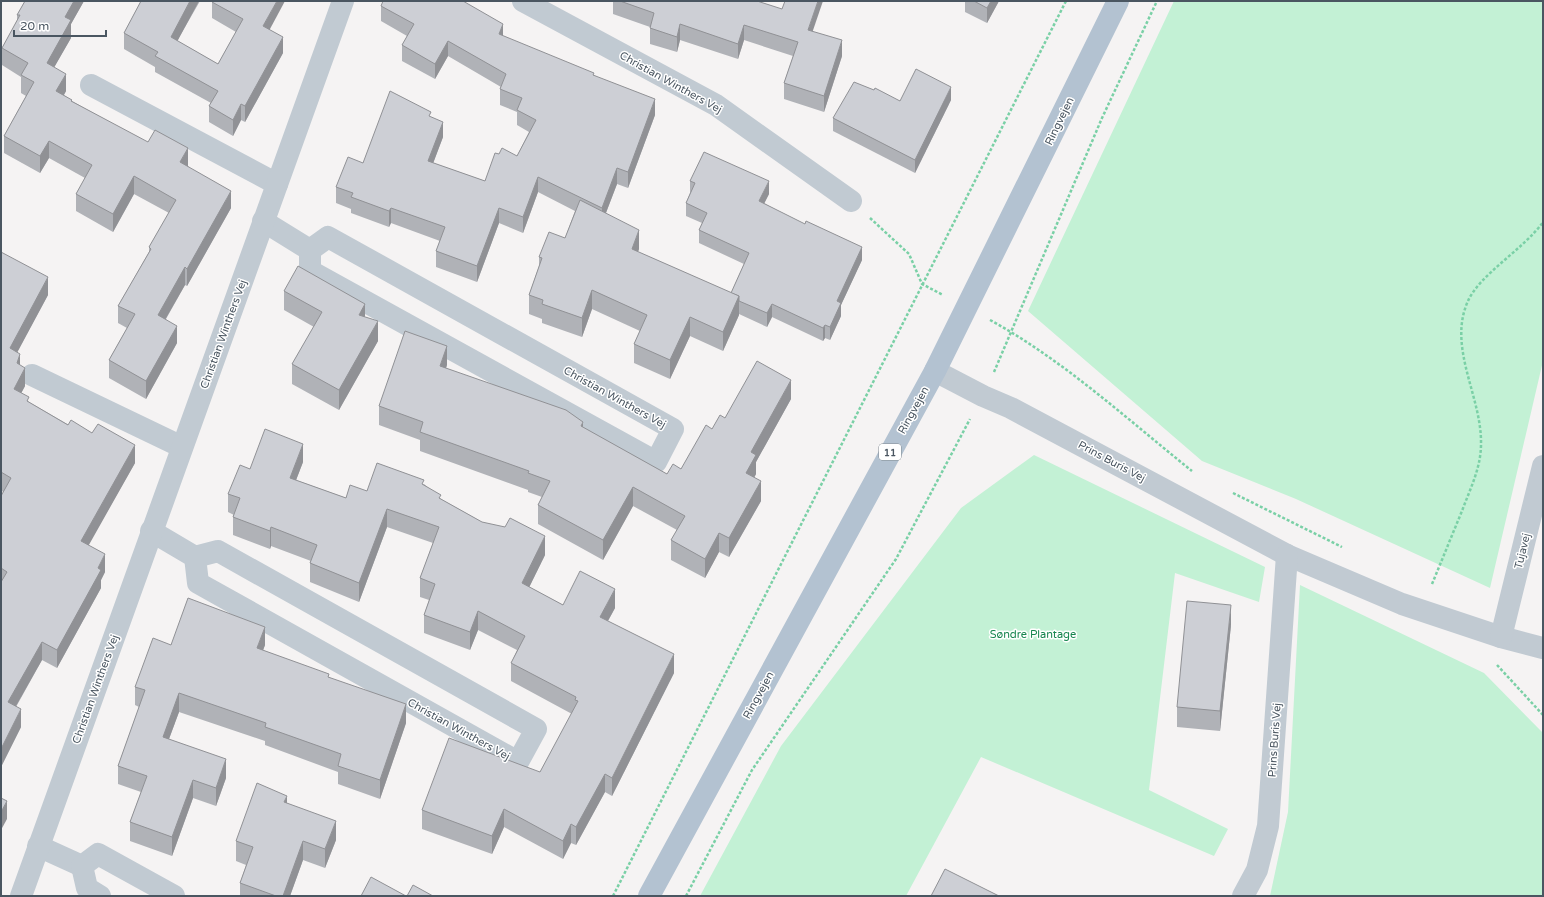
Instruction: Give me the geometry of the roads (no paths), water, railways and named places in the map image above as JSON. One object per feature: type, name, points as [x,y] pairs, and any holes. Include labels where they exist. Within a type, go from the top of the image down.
[{"type":"main road","name":"Ringvejen","points":[[648,896],[935,371],[1118,1]]},
{"type":"street","name":"Christian Winthers Vej","points":[[21,896],[151,531],[343,1]]},
{"type":"street","name":"Christian Winthers Vej","points":[[523,1],[716,106],[851,201]]},
{"type":"street","points":[[91,85],[277,184]]},
{"type":"street","points":[[263,221],[310,250]]},
{"type":"street","name":"Christian Winthers Vej","points":[[328,237],[673,429],[656,462],[310,271],[310,250],[328,237]]},
{"type":"street","name":"Prins Buris Vej","points":[[935,371],[982,396],[1011,408],[1287,555],[1402,604],[1501,637],[1543,648]]},
{"type":"street","points":[[32,375],[182,447]]},
{"type":"street","name":"Tujavej","points":[[1501,637],[1543,466]]},
{"type":"street","points":[[151,531],[195,558]]},
{"type":"street","name":"Christian Winthers Vej","points":[[218,551],[536,729],[518,762],[198,583],[195,558],[218,551]]},
{"type":"street","name":"Prins Buris Vej","points":[[1243,896],[1257,870],[1268,826],[1287,555]]},
{"type":"street","points":[[38,846],[82,866]]},
{"type":"street","points":[[82,866],[98,854],[174,896]]},
{"type":"street","points":[[82,866],[86,888],[100,896]]},
{"type":"park label","name":"Søndre Plantage","points":[[1033,634]]}]
